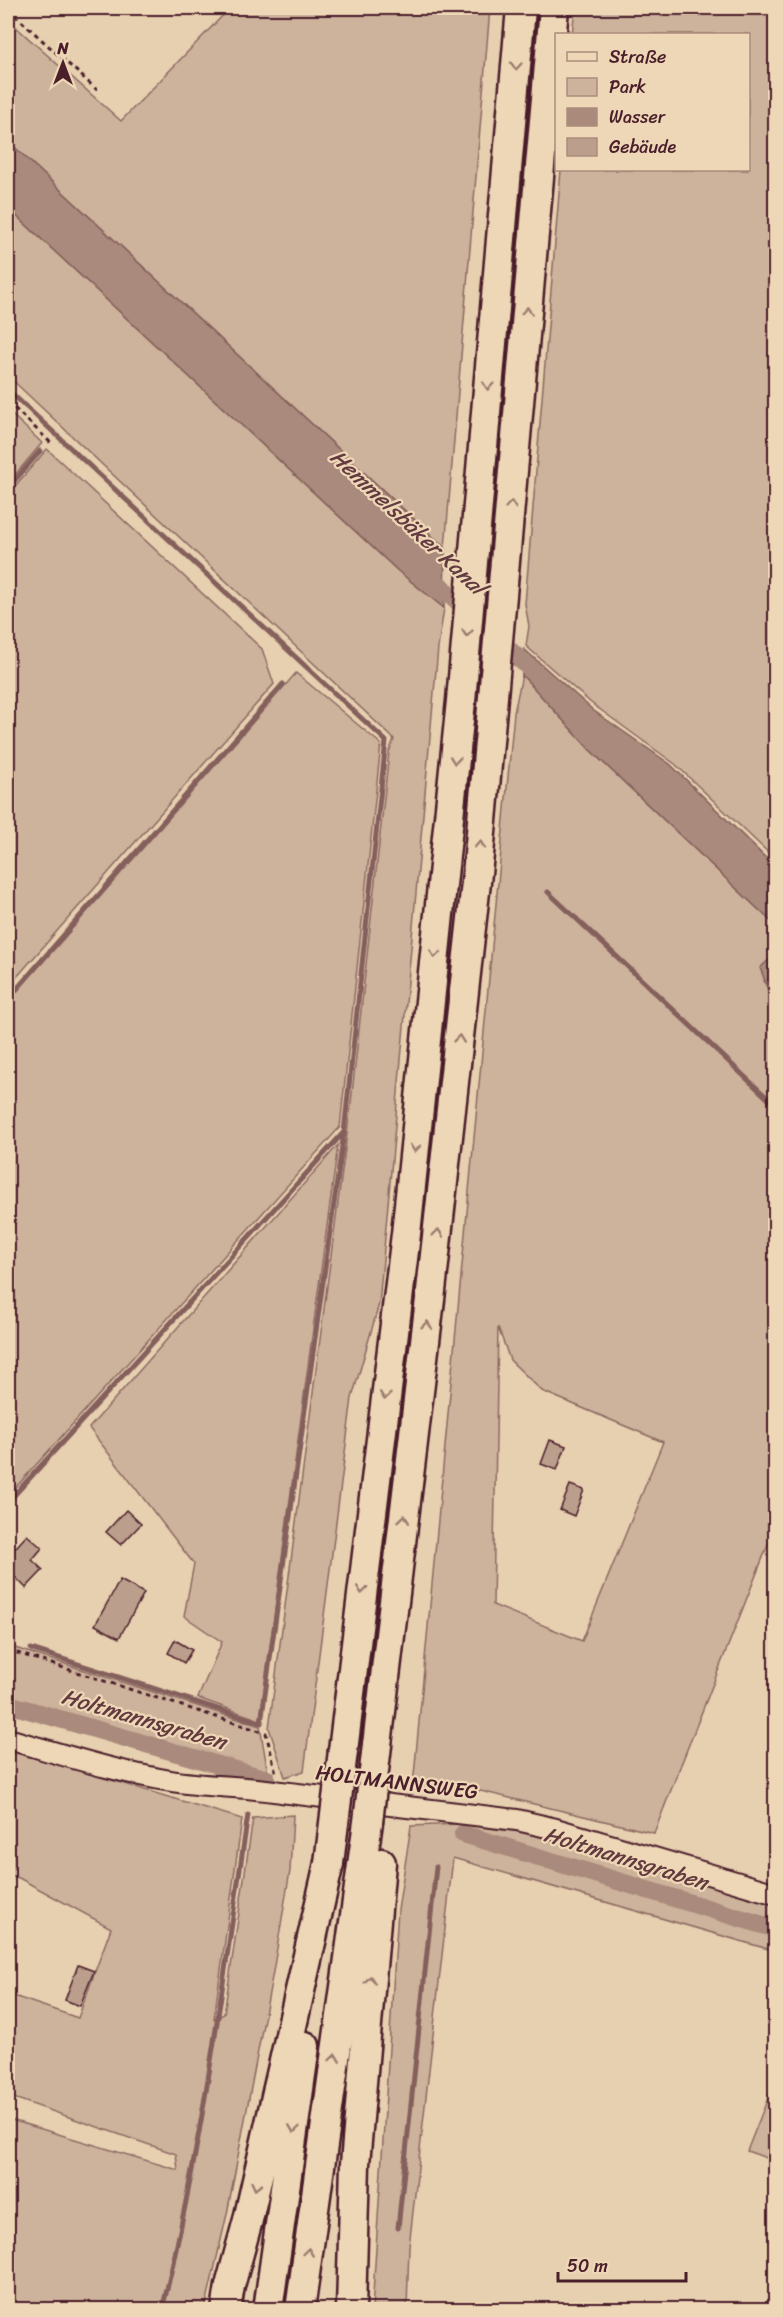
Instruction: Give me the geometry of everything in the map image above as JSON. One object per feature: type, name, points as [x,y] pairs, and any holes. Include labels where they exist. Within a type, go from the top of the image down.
[{"type":"highway","points":[[268,2310],[330,1863],[406,1234],[461,702],[521,8]]},
{"type":"highway","points":[[351,2310],[355,2164],[376,1823],[395,1598],[439,1226],[479,855],[554,8]]},
{"type":"highway","points":[[300,2310],[376,1823]]},
{"type":"highway","points":[[226,2310],[330,1863]]},
{"type":"highway","points":[[334,2310],[355,2164]]},
{"type":"highway","points":[[236,2310],[248,2220]]},
{"type":"street","name":"HOLTMANNSWEG","points":[[8,1739],[172,1781],[250,1787],[517,1820],[556,1829],[776,1894]]},
{"type":"path","points":[[8,9],[97,90]]},
{"type":"path","points":[[8,402],[53,445]]},
{"type":"path","points":[[8,1650],[266,1733],[281,1792]]},
{"type":"green space","points":[[230,8],[490,8],[445,548],[8,141],[8,20],[121,121]]},
{"type":"green space","points":[[575,8],[775,8],[775,859],[675,764],[591,703],[526,646],[529,626],[525,604],[561,171],[750,171],[750,33],[572,33]]},
{"type":"green space","points":[[8,208],[398,571],[444,608],[438,648],[379,1304],[352,1398],[304,1771],[285,1777],[269,1728],[351,1103],[389,752],[394,739],[8,376]]},
{"type":"green space","points":[[8,411],[42,443],[8,483]]},
{"type":"green space","points":[[47,449],[262,649],[274,684],[8,987],[8,494]]},
{"type":"green space","points":[[296,673],[381,744],[340,1127],[8,1496],[8,1002]]},
{"type":"green space","points":[[522,675],[590,750],[775,925],[775,954],[764,981],[776,1007],[775,1527],[654,1833],[464,1787],[413,1786],[514,713]],"holes":[[[498,1327],[510,1360],[542,1391],[663,1442],[582,1641],[493,1605]]]},
{"type":"green space","points":[[338,1145],[260,1720],[198,1698],[222,1642],[184,1616],[194,1564],[89,1428]]},
{"type":"green space","points":[[12,1647],[260,1726],[268,1774],[8,1697],[8,1655]]},
{"type":"green space","points":[[8,1749],[242,1819],[214,2019],[224,2014],[253,1818],[293,1815],[290,1871],[273,1972],[227,2214],[205,2309],[8,2309],[8,2119],[178,2170],[176,2154],[8,2096],[8,1994],[78,2018],[111,1928],[19,1878],[8,1875]]},
{"type":"green space","points":[[460,1824],[545,1835],[775,1903],[775,1951],[453,1858],[409,2247],[407,2309],[372,2310],[398,1910],[411,1826]]},
{"type":"green space","points":[[775,2080],[775,2161],[747,2151]]},
{"type":"water","points":[[8,141],[445,548],[444,608],[398,571],[8,208]]},
{"type":"water","points":[[524,649],[594,711],[670,764],[775,867],[775,925],[590,750],[522,675]]},
{"type":"water","points":[[776,954],[775,1007],[760,968]]},
{"type":"building","points":[[550,1440],[566,1446],[557,1470],[541,1464]]},
{"type":"building","points":[[570,1485],[584,1490],[574,1516],[560,1510]]},
{"type":"building","points":[[126,1510],[141,1524],[121,1545],[106,1532]]},
{"type":"building","points":[[27,1535],[42,1548],[32,1560],[43,1570],[26,1588],[8,1570],[8,1556]]},
{"type":"building","points":[[120,1580],[144,1593],[119,1638],[95,1625]]},
{"type":"building","points":[[175,1640],[192,1650],[184,1663],[168,1653]]},
{"type":"building","points":[[78,1965],[94,1971],[80,2006],[65,2000]]},
{"type":"waterway","points":[[8,390],[386,741],[344,1132],[8,1502]]},
{"type":"waterway","points":[[8,488],[40,451]]},
{"type":"waterway","name":"Hemmelsbäker Kanal","points":[[426,572],[540,678]]},
{"type":"waterway","points":[[8,999],[283,684]]},
{"type":"waterway","points":[[548,892],[776,1106]]},
{"type":"waterway","points":[[31,1649],[261,1723],[344,1132]]},
{"type":"waterway","name":"Holtmannsgraben","points":[[8,1704],[267,1779]]},
{"type":"waterway","points":[[162,2310],[200,2125],[248,1815]]},
{"type":"waterway","name":"Holtmannsgraben","points":[[463,1834],[776,1929]]},
{"type":"waterway","points":[[398,2228],[436,1867]]}]
